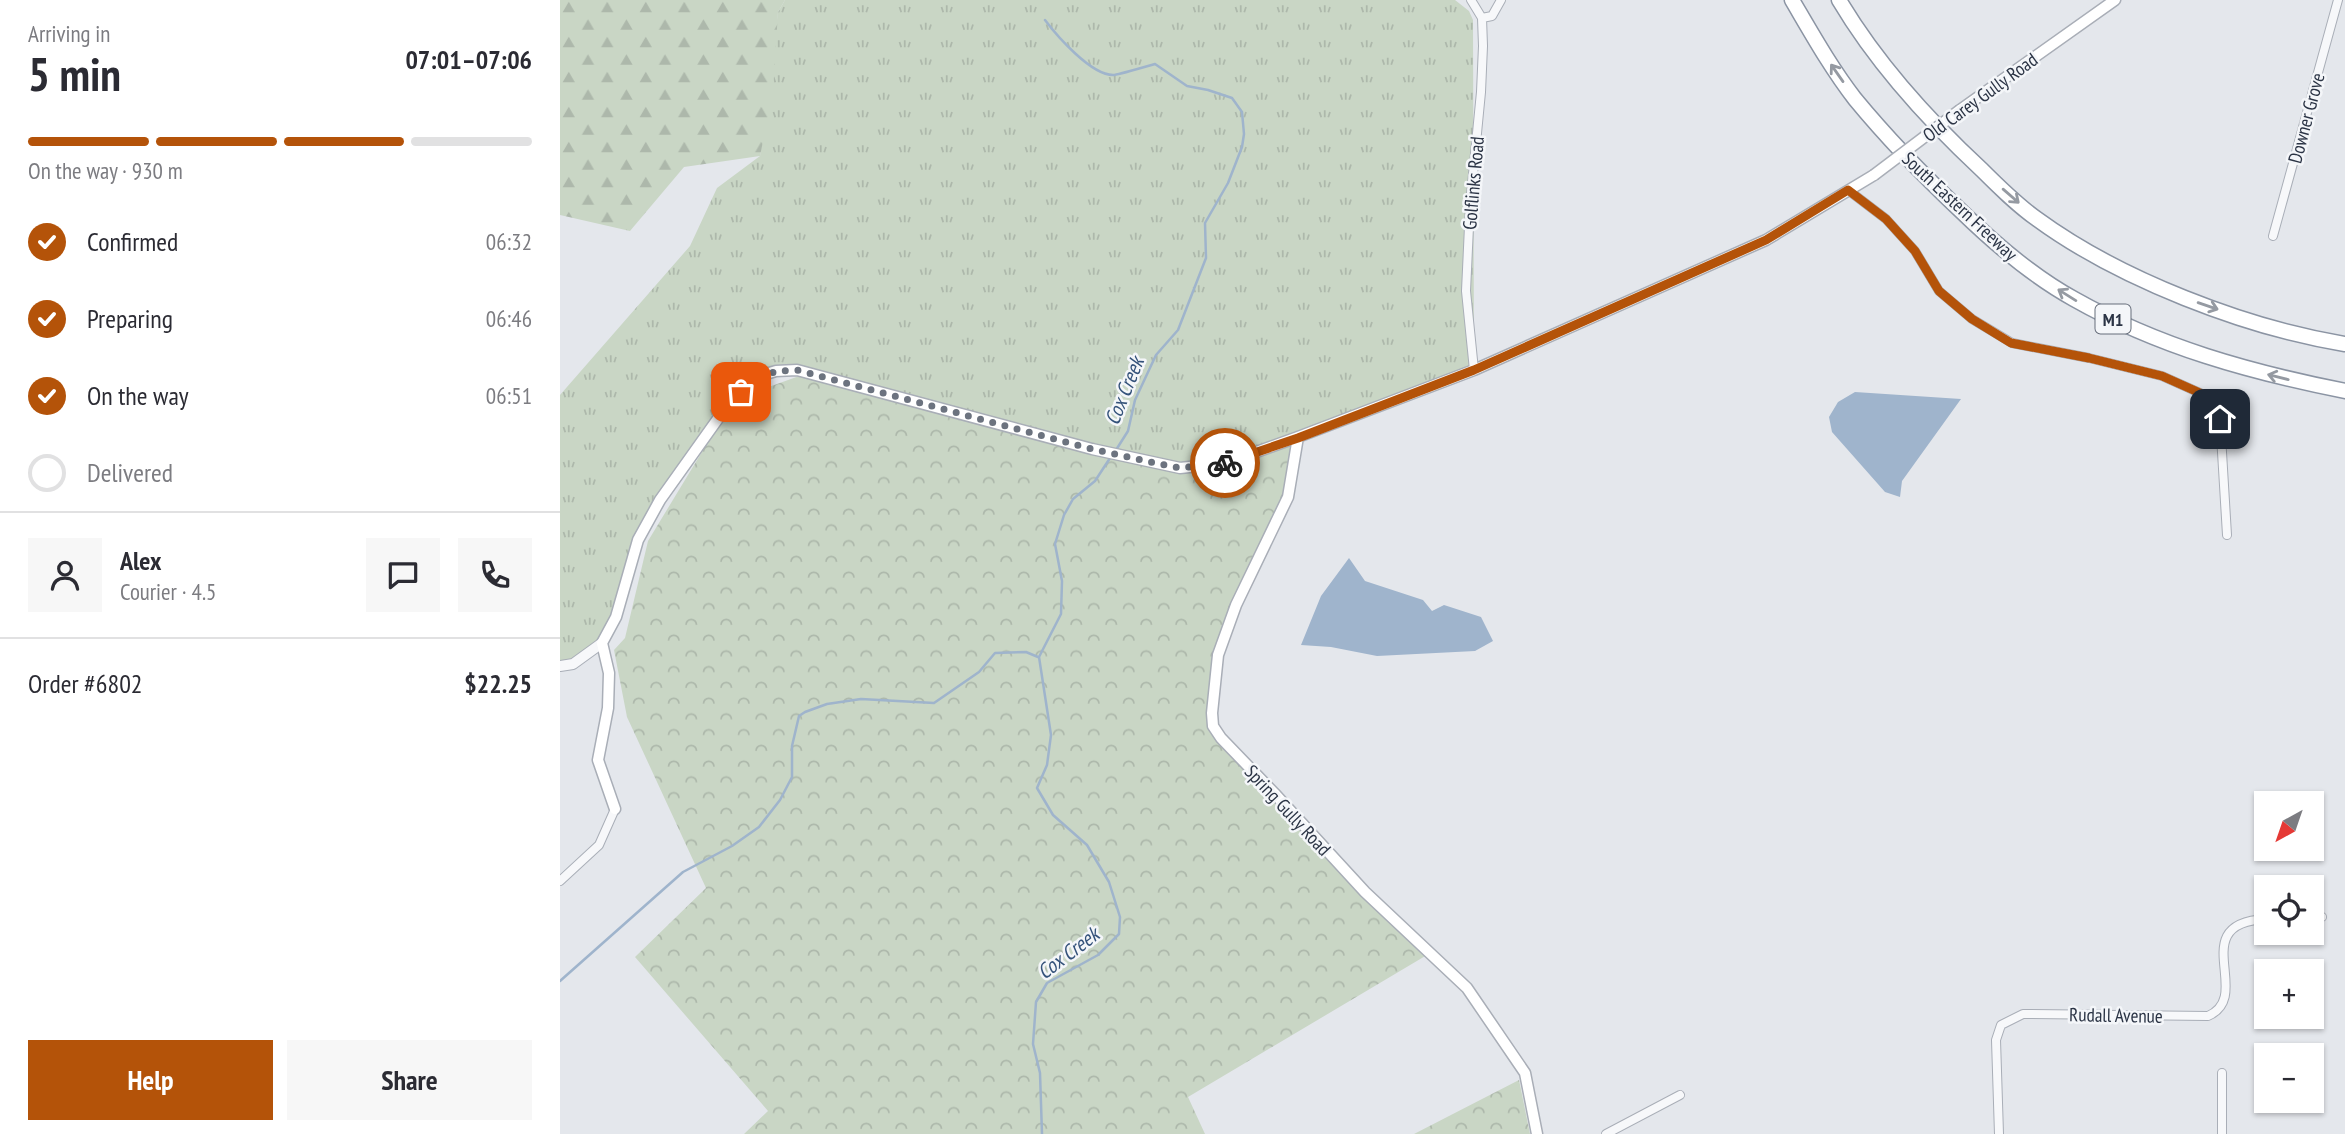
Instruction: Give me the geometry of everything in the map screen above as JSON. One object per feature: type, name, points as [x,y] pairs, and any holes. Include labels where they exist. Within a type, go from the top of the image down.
[{"type":"highway","name":"South Eastern Freeway","points":[[1793,0],[1819,47],[1879,127],[1920,172],[1988,237],[2019,262],[2072,298],[2182,349],[2284,379],[2345,391]]},
{"type":"highway","name":"M1","points":[[1839,0],[1879,60],[1916,104],[1960,150],[2037,219],[2128,273],[2185,298],[2275,328],[2345,344]]},
{"type":"main road","name":"Old Carey Gully Road","points":[[602,643],[616,617],[638,540],[660,500],[722,412],[759,376],[776,371],[797,370],[1180,468],[1226,463],[1474,370],[1766,240],[1874,175],[2115,0]]},
{"type":"main road","name":"Spring Gully Road","points":[[1298,438],[1288,497],[1236,605],[1219,655],[1213,726],[1221,738],[1365,892],[1467,988],[1525,1073],[1537,1134]]},
{"type":"main road","points":[[602,643],[609,673],[608,708],[598,760],[615,809]]},
{"type":"street","points":[[1471,0],[1482,18],[1492,16],[1501,0]]},
{"type":"street","name":"Downer Grove","points":[[2273,236],[2338,0]]},
{"type":"street","name":"Golflinks Road","points":[[1474,370],[1466,291],[1470,205],[1481,92],[1482,18]]},
{"type":"street","points":[[1848,190],[1886,219],[1915,251],[1939,291],[1972,319],[2011,343],[2162,376],[2209,397],[2220,419],[2227,535]]},
{"type":"street","points":[[560,666],[573,664],[602,643]]},
{"type":"street","points":[[560,881],[599,845],[615,809]]},
{"type":"street","name":"Rudall Avenue","points":[[1999,1134],[1996,1040],[2001,1025],[2023,1014],[2208,1016],[2217,1013],[2225,1001],[2224,939],[2231,928],[2254,920]]},
{"type":"street","points":[[2222,1073],[2222,1134]]},
{"type":"street","points":[[1606,1134],[1617,1131],[1680,1095]]},
{"type":"green space","points":[[560,0],[785,0],[778,12],[773,92],[760,156],[684,167],[630,231],[560,215]]},
{"type":"green space","points":[[785,0],[1455,0],[1469,11],[1473,20],[1474,370],[1226,463],[1180,468],[797,370],[759,376],[660,500],[601,644],[560,666],[560,395],[690,246],[717,188],[760,156],[778,12]]},
{"type":"green space","points":[[802,375],[1180,468],[1226,463],[1298,437],[1288,497],[1218,655],[1212,713],[1221,738],[1432,952],[1188,1097],[1205,1134],[744,1134],[768,1111],[635,957],[706,888],[627,717],[614,650],[625,638],[648,541],[728,409],[763,389]]},
{"type":"green space","points":[[1519,1080],[1530,1134],[1414,1134]]},
{"type":"water","points":[[1855,392],[1961,399],[1902,481],[1900,497],[1885,492],[1832,432],[1829,417],[1838,402]]},
{"type":"water","points":[[1349,558],[1365,581],[1423,600],[1432,611],[1444,605],[1481,617],[1493,641],[1475,651],[1377,656],[1331,647],[1301,645],[1321,596]]},
{"type":"waterway","name":"Cox Creek","points":[[1045,20],[1075,54],[1095,69],[1116,75],[1155,64],[1187,86],[1232,98],[1242,112],[1242,147],[1228,183],[1205,223],[1206,258],[1178,330],[1156,355],[1135,400],[1128,431],[1116,450]]},
{"type":"waterway","name":"Cox Creek","points":[[1042,1134],[1040,1073],[1033,1044],[1036,1002],[1047,983],[1098,955],[1119,934],[1120,917],[1109,882],[1087,845],[1053,815],[1037,788],[1047,765],[1051,735],[1039,657],[1061,614],[1062,581],[1055,544],[1064,515],[1073,499],[1095,481],[1112,455]]},
{"type":"waterway","points":[[560,981],[683,872],[732,846],[759,827],[780,800],[792,777],[792,746],[799,716],[827,704],[861,699],[934,703],[979,672],[995,653],[1026,652],[1038,657]]},
{"type":"way so far","points":[[741,392],[759,376],[776,371],[797,370],[1092,449],[1160,464],[1180,468],[1225,463]]},
{"type":"route","points":[[1225,463],[1298,438],[1474,370],[1766,240],[1848,190],[1886,219],[1915,251],[1939,291],[1972,319],[2011,343],[2162,376],[2209,397],[2220,419]]}]
